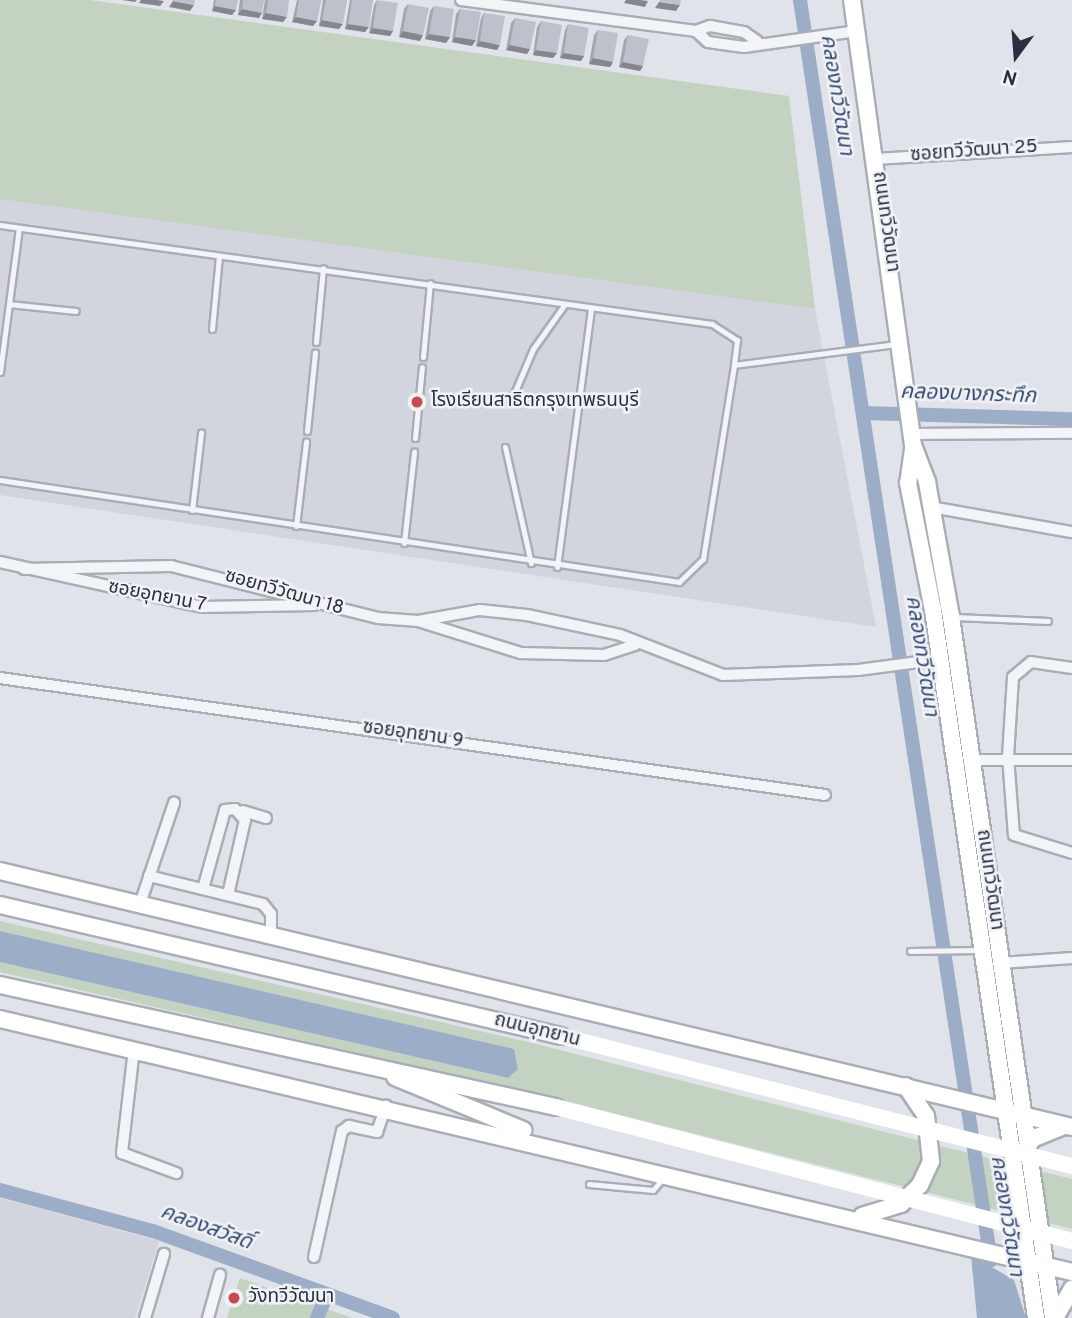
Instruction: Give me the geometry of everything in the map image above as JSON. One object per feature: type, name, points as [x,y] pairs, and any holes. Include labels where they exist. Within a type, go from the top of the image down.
[{"type":"main road","name":"ถนนทวีวัฒนา","points":[[852,0],[902,343],[911,426],[931,508],[951,617],[1054,1318]]},
{"type":"main road","name":"ถนนทวีวัฒนา","points":[[911,426],[908,483],[941,659],[975,950],[1023,1260],[1036,1318]]},
{"type":"main road","name":"ถนนอุทยาน","points":[[0,872],[1069,1126]]},
{"type":"main road","points":[[0,895],[60,917]]},
{"type":"main road","name":"ถนนอุทยาน","points":[[0,905],[561,1036],[1072,1166]]},
{"type":"main road","points":[[3,986],[351,1058],[556,1107],[1072,1241]]},
{"type":"main road","points":[[0,1019],[386,1105],[856,1217],[1072,1272]]},
{"type":"main road","points":[[351,1058],[567,1148]]},
{"type":"main road","points":[[856,1217],[901,1205],[920,1185],[931,1161],[926,1116],[906,1086]]},
{"type":"main road","points":[[1027,1148],[1038,1135],[1069,1126]]},
{"type":"main road","points":[[1054,1318],[1072,1288]]},
{"type":"street","points":[[461,0],[696,31],[708,42],[744,47],[757,41],[785,42],[857,31]]},
{"type":"street","name":"ซอยทวีวัฒนา 25","points":[[876,159],[1072,147]]},
{"type":"street","points":[[911,426],[1072,433]]},
{"type":"street","points":[[931,508],[1072,532]]},
{"type":"street","name":"ซอยอุทยาน 7","points":[[0,562],[202,607],[317,605]]},
{"type":"street","name":"ซอยทวีวัฒนา 18","points":[[24,569],[171,566],[249,581],[317,605],[418,621],[521,653],[604,656],[635,645]]},
{"type":"street","name":"ซอยทวีวัฒนา 18","points":[[418,621],[458,611],[527,615],[604,631],[635,645],[723,675],[859,670],[941,659]]},
{"type":"street","points":[[1072,668],[1031,662],[1013,677],[1008,756],[1014,835],[1072,853]]},
{"type":"street","name":"ซอยอุทยาน 9","points":[[0,678],[825,795]]},
{"type":"street","points":[[972,760],[1008,756],[1072,760]]},
{"type":"street","points":[[140,904],[174,803]]},
{"type":"street","points":[[203,889],[225,810],[243,811],[267,818]]},
{"type":"street","points":[[228,895],[243,811]]},
{"type":"street","points":[[149,876],[228,895],[269,909],[271,936]]},
{"type":"street","points":[[1000,963],[1072,958]]},
{"type":"street","points":[[134,1049],[122,1153],[176,1173]]},
{"type":"street","points":[[314,1257],[342,1131],[349,1126],[377,1132],[386,1105]]},
{"type":"street","points":[[145,1318],[164,1254]]},
{"type":"street","points":[[208,1318],[220,1275]]},
{"type":"lane","points":[[0,225],[712,324],[737,340],[703,559],[693,574],[662,583],[0,480]]},
{"type":"lane","points":[[0,372],[19,228]]},
{"type":"lane","points":[[212,329],[219,256]]},
{"type":"lane","points":[[316,341],[323,268]]},
{"type":"lane","points":[[424,357],[430,283]]},
{"type":"lane","points":[[9,304],[76,311]]},
{"type":"lane","points":[[513,396],[533,349],[565,304]]},
{"type":"lane","points":[[557,567],[591,308]]},
{"type":"lane","points":[[734,365],[902,343]]},
{"type":"lane","points":[[307,431],[316,352]]},
{"type":"lane","points":[[415,438],[422,367]]},
{"type":"lane","points":[[192,510],[201,433]]},
{"type":"lane","points":[[296,526],[306,442]]},
{"type":"lane","points":[[505,447],[531,563]]},
{"type":"lane","points":[[404,543],[414,452]]},
{"type":"lane","points":[[951,617],[1048,621]]},
{"type":"lane","points":[[910,951],[975,950]]},
{"type":"lane","points":[[589,1184],[653,1191],[665,1171]]},
{"type":"shaded area","name":"โรงเรียนสาธิตกรุงเทพธนบุรี","points":[[0,194],[815,309],[876,627],[0,495]]},
{"type":"shaded area","points":[[0,1198],[159,1241],[135,1318],[0,1318]]},
{"type":"green space","points":[[0,0],[90,0],[789,96],[815,309],[0,199]]},
{"type":"green space","points":[[0,921],[528,1042],[1072,1179],[1072,1229],[517,1089],[0,972],[0,962],[507,1078],[518,1069],[514,1049],[0,931]]},
{"type":"green space","points":[[240,1278],[352,1318],[227,1318]]},
{"type":"water","points":[[0,931],[514,1049],[518,1069],[508,1078],[0,962]]},
{"type":"water","points":[[971,1255],[1014,1280],[1026,1318],[977,1318]]},
{"type":"building","points":[[173,0],[195,0],[194,5]]},
{"type":"building","points":[[216,0],[238,0],[236,10],[215,6]]},
{"type":"building","points":[[243,0],[264,0],[262,13],[242,9]]},
{"type":"building","points":[[268,0],[289,0],[287,17],[266,13]]},
{"type":"building","points":[[299,0],[321,0],[317,21],[296,17]]},
{"type":"building","points":[[326,0],[347,0],[343,24],[322,20]]},
{"type":"building","points":[[352,0],[373,0],[369,27],[348,24]]},
{"type":"building","points":[[377,0],[398,3],[393,31],[373,28]]},
{"type":"building","points":[[681,0],[680,5],[659,2]]},
{"type":"building","points":[[408,4],[429,8],[423,35],[403,31]]},
{"type":"building","points":[[434,6],[454,9],[450,37],[429,34]]},
{"type":"building","points":[[460,9],[481,12],[476,40],[455,37]]},
{"type":"building","points":[[484,13],[505,16],[500,45],[480,41]]},
{"type":"building","points":[[515,18],[536,22],[530,49],[510,45]]},
{"type":"building","points":[[541,21],[562,25],[557,53],[536,50]]},
{"type":"building","points":[[568,24],[589,28],[584,56],[564,53]]},
{"type":"building","points":[[598,30],[618,33],[613,62],[593,58]]},
{"type":"building","points":[[628,35],[649,39],[643,66],[623,62]]},
{"type":"waterway","name":"คลองทวีวัฒนา","points":[[800,0],[991,1261]]},
{"type":"waterway","name":"คลองบางกระทึก","points":[[864,413],[1072,419]]},
{"type":"waterway","name":"คลองสวัสดิ์","points":[[0,1190],[153,1231],[393,1318]]},
{"type":"waterway","points":[[317,1318],[327,1295]]},
{"type":"place","name":"โรงเรียนสาธิตกรุงเทพธนบุรี","points":[[417,402]]},
{"type":"place","name":"วังทวีวัฒนา","points":[[234,1298]]}]
